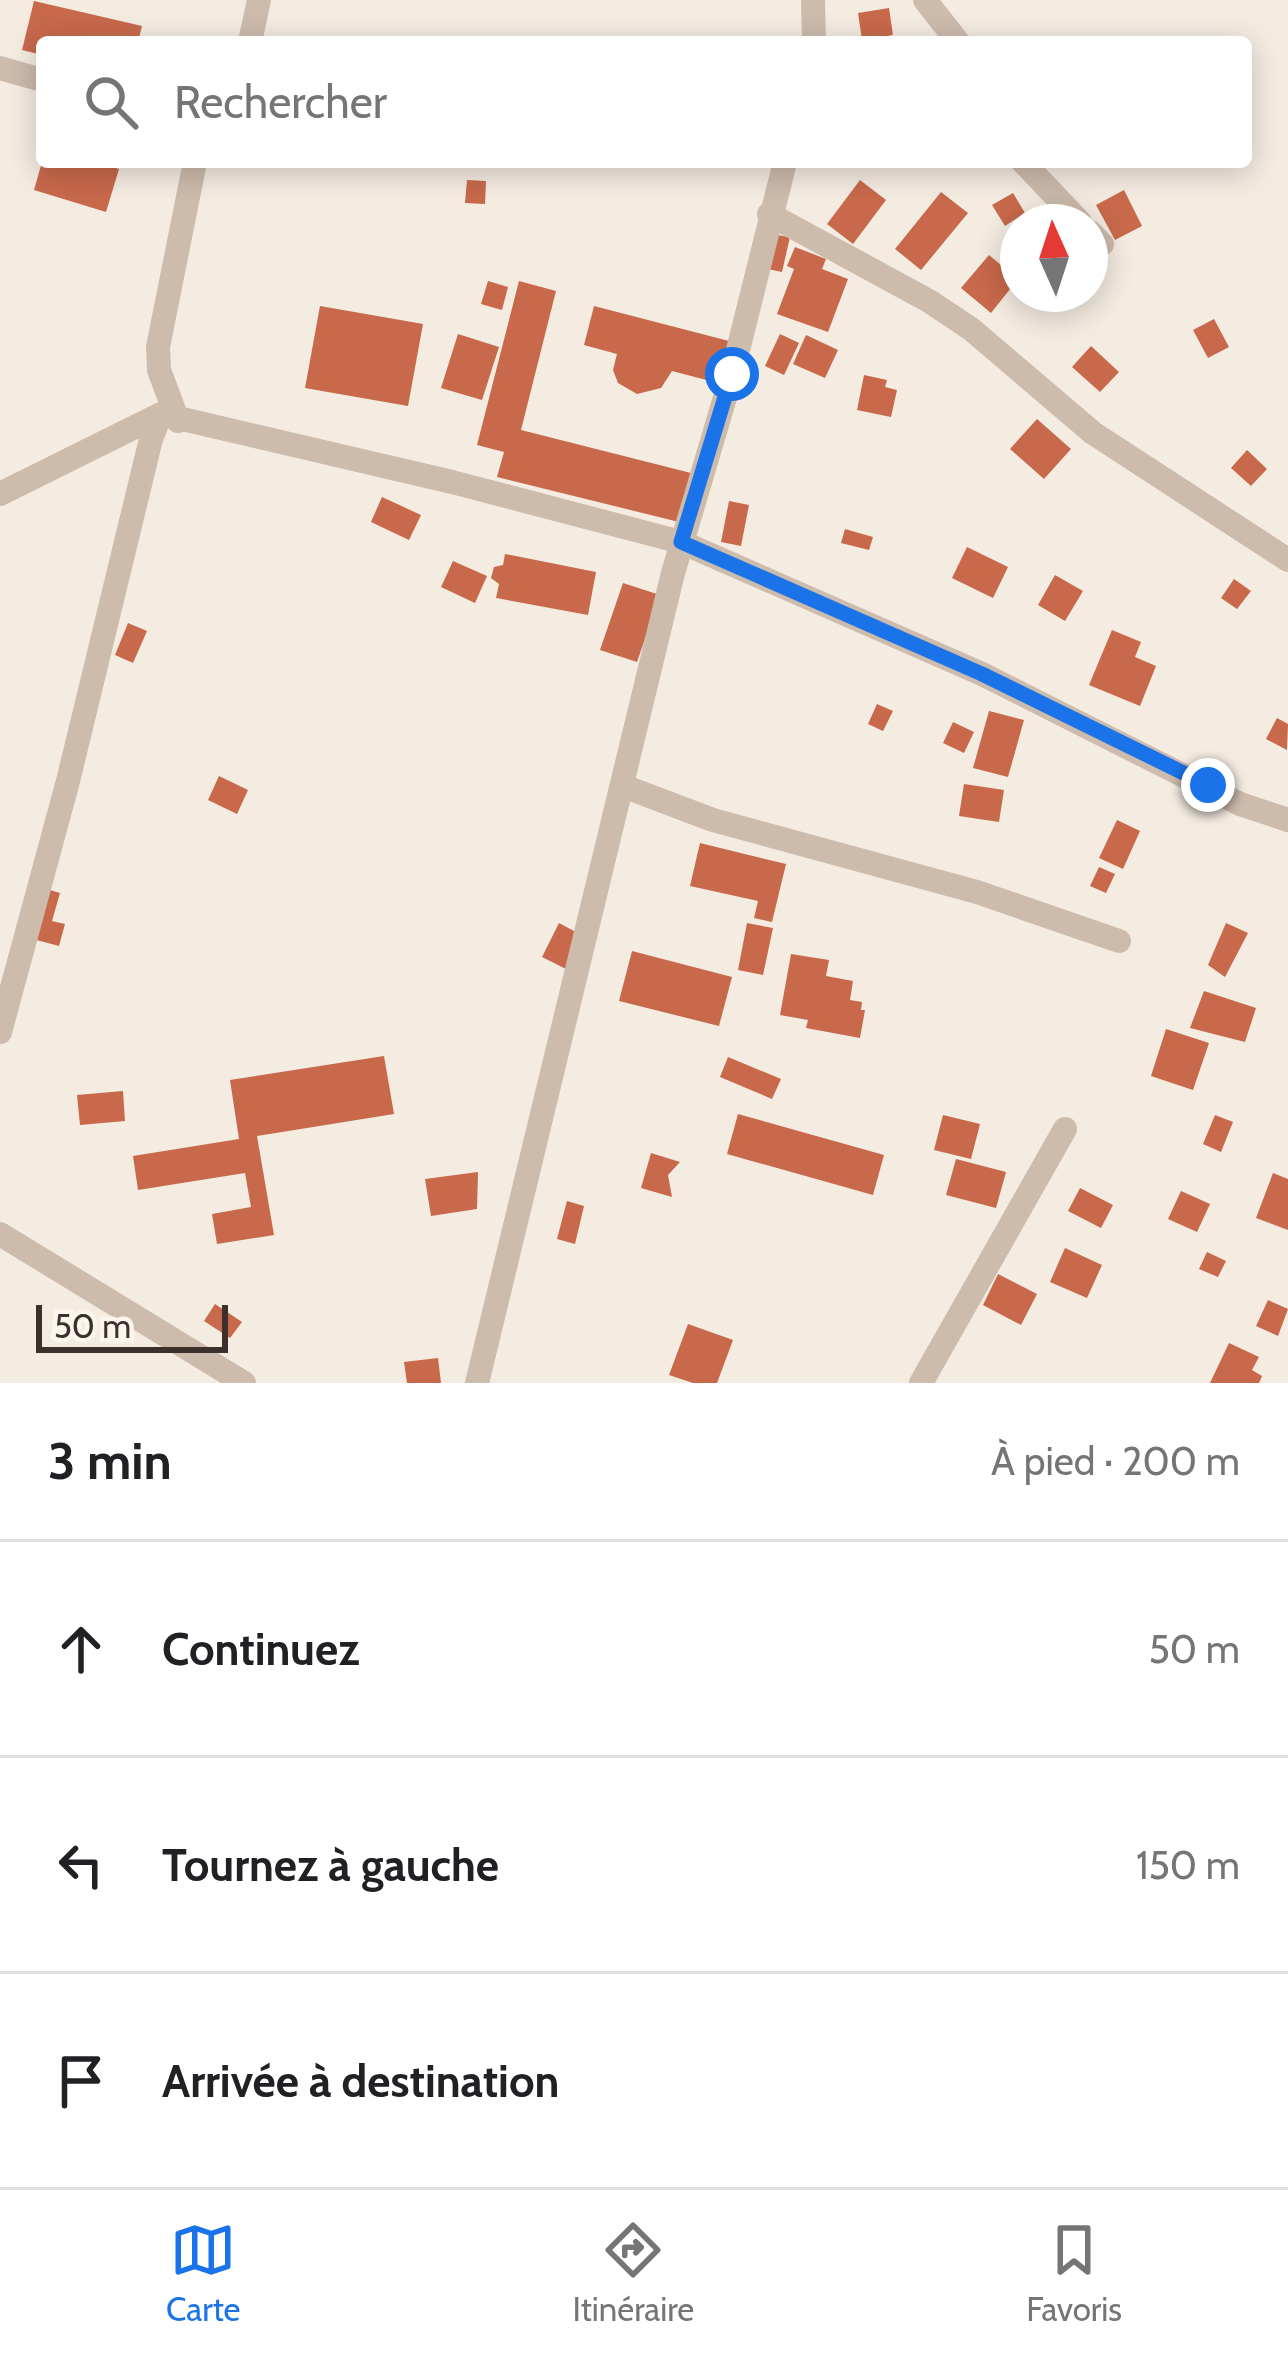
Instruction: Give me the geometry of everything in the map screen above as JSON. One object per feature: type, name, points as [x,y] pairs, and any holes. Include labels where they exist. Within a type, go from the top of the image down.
[{"type":"street","points":[[251,36],[260,0]]},
{"type":"street","points":[[813,0],[814,36]]},
{"type":"street","points":[[925,0],[953,36]]},
{"type":"street","points":[[0,68],[36,78]]},
{"type":"street","points":[[170,417],[158,347],[194,168]]},
{"type":"street","points":[[477,1383],[681,542],[732,374],[783,168]]},
{"type":"street","points":[[1029,168],[1063,204]]},
{"type":"street","points":[[769,214],[929,301],[970,329],[1093,433],[1288,560]]},
{"type":"street","points":[[0,1032],[68,781],[151,439],[170,417]]},
{"type":"street","points":[[0,494],[170,417],[452,482],[681,542],[982,674],[1240,804],[1288,820]]},
{"type":"street","points":[[623,786],[712,820],[976,892],[1119,941]]},
{"type":"street","points":[[921,1383],[1065,1129]]},
{"type":"street","points":[[0,1234],[244,1383]]},
{"type":"building","points":[[34,1],[142,26],[140,36],[36,36],[36,54],[22,50]]},
{"type":"building","points":[[889,8],[893,35],[861,36],[858,13]]},
{"type":"building","points":[[40,168],[119,169],[106,212],[34,190]]},
{"type":"building","points":[[467,180],[486,181],[485,204],[465,203]]},
{"type":"building","points":[[860,180],[886,200],[853,244],[827,224]]},
{"type":"building","points":[[1124,190],[1142,226],[1115,240],[1108,227],[1108,204],[1098,204]]},
{"type":"building","points":[[941,192],[968,213],[921,270],[895,249]]},
{"type":"building","points":[[1013,193],[1020,204],[1000,204],[1000,218],[992,205]]},
{"type":"building","points":[[770,234],[790,237],[782,272],[763,268]]},
{"type":"building","points":[[795,247],[826,259],[822,269],[848,279],[828,332],[777,314],[794,269],[787,266]]},
{"type":"building","points":[[989,255],[1000,264],[1000,302],[991,313],[961,288]]},
{"type":"building","points":[[488,281],[508,287],[502,310],[481,304]]},
{"type":"building","points":[[519,281],[556,291],[521,430],[691,473],[679,522],[497,477],[504,452],[477,445]]},
{"type":"building","points":[[320,306],[423,324],[408,406],[305,388]]},
{"type":"building","points":[[594,306],[729,341],[718,383],[672,371],[661,388],[637,394],[618,383],[613,370],[617,354],[584,345]]},
{"type":"building","points":[[1214,319],[1229,347],[1208,358],[1193,330]]},
{"type":"building","points":[[458,334],[499,347],[482,400],[441,388]]},
{"type":"building","points":[[780,334],[799,343],[784,375],[765,366]]},
{"type":"building","points":[[806,335],[838,350],[825,378],[793,364]]},
{"type":"building","points":[[1091,346],[1119,372],[1100,392],[1072,367]]},
{"type":"building","points":[[864,375],[887,380],[885,387],[897,390],[891,417],[857,410]]},
{"type":"building","points":[[1037,419],[1071,449],[1044,479],[1010,449]]},
{"type":"building","points":[[1247,450],[1267,469],[1251,486],[1231,468]]},
{"type":"building","points":[[382,497],[421,515],[409,540],[371,522]]},
{"type":"building","points":[[729,501],[749,505],[741,546],[721,542]]},
{"type":"building","points":[[845,529],[873,537],[869,550],[841,543]]},
{"type":"building","points":[[967,547],[1008,567],[993,598],[952,578]]},
{"type":"building","points":[[505,554],[596,572],[588,615],[496,598],[499,584],[491,578],[494,567],[503,565]]},
{"type":"building","points":[[453,561],[487,576],[475,603],[441,587]]},
{"type":"building","points":[[1055,575],[1083,591],[1065,621],[1038,605]]},
{"type":"building","points":[[1234,579],[1251,591],[1237,609],[1221,598]]},
{"type":"building","points":[[623,583],[660,595],[637,662],[600,650]]},
{"type":"building","points":[[128,623],[147,631],[133,663],[115,655]]},
{"type":"building","points":[[1112,630],[1141,642],[1135,657],[1156,666],[1140,706],[1089,685]]},
{"type":"building","points":[[877,704],[893,711],[883,731],[868,724]]},
{"type":"building","points":[[989,711],[1024,720],[1008,777],[973,768]]},
{"type":"building","points":[[1277,718],[1288,724],[1287,750],[1266,739]]},
{"type":"building","points":[[953,722],[974,732],[964,753],[943,743]]},
{"type":"building","points":[[219,776],[248,790],[237,814],[208,800]]},
{"type":"building","points":[[964,784],[1004,790],[999,822],[959,816]]},
{"type":"building","points":[[1117,820],[1140,831],[1123,869],[1099,858]]},
{"type":"building","points":[[700,843],[786,864],[772,922],[754,918],[758,901],[690,886]]},
{"type":"building","points":[[1099,867],[1115,874],[1106,893],[1090,886]]},
{"type":"building","points":[[43,888],[60,893],[52,921],[65,924],[59,946],[29,938]]},
{"type":"building","points":[[559,923],[587,938],[570,971],[542,957]]},
{"type":"building","points":[[747,923],[773,928],[763,975],[738,970]]},
{"type":"building","points":[[1226,923],[1248,933],[1225,977],[1208,965]]},
{"type":"building","points":[[632,951],[732,977],[719,1026],[619,1001]]},
{"type":"building","points":[[791,954],[829,960],[826,976],[853,981],[850,1000],[862,1002],[861,1010],[865,1010],[860,1038],[806,1028],[808,1020],[780,1015]]},
{"type":"building","points":[[1204,991],[1256,1008],[1245,1042],[1190,1028]]},
{"type":"building","points":[[1166,1029],[1209,1043],[1193,1090],[1151,1076]]},
{"type":"building","points":[[384,1056],[394,1114],[257,1136],[274,1235],[217,1244],[212,1214],[251,1207],[245,1173],[138,1190],[133,1156],[239,1139],[230,1080]]},
{"type":"building","points":[[728,1057],[781,1079],[772,1099],[720,1077]]},
{"type":"building","points":[[123,1091],[125,1121],[80,1125],[77,1095]]},
{"type":"building","points":[[738,1114],[884,1155],[873,1195],[727,1154]]},
{"type":"building","points":[[943,1115],[980,1124],[971,1159],[934,1150]]},
{"type":"building","points":[[1215,1115],[1233,1122],[1221,1152],[1203,1144]]},
{"type":"building","points":[[651,1153],[680,1162],[668,1175],[672,1197],[641,1188]]},
{"type":"building","points":[[956,1159],[1006,1172],[996,1208],[946,1195]]},
{"type":"building","points":[[478,1172],[477,1209],[431,1216],[425,1179]]},
{"type":"building","points":[[1273,1173],[1288,1179],[1288,1230],[1256,1218]]},
{"type":"building","points":[[1080,1188],[1113,1205],[1101,1228],[1068,1211]]},
{"type":"building","points":[[1181,1191],[1210,1204],[1197,1232],[1168,1219]]},
{"type":"building","points":[[567,1201],[584,1206],[575,1244],[557,1239]]},
{"type":"building","points":[[1065,1248],[1102,1265],[1087,1298],[1050,1282]]},
{"type":"building","points":[[1207,1252],[1226,1261],[1218,1277],[1199,1269]]},
{"type":"building","points":[[998,1274],[1037,1294],[1021,1325],[983,1305]]},
{"type":"building","points":[[1268,1300],[1288,1309],[1278,1336],[1256,1326]]},
{"type":"building","points":[[215,1304],[242,1322],[230,1338],[204,1321]]},
{"type":"building","points":[[688,1324],[733,1340],[717,1383],[693,1383],[669,1375]]},
{"type":"building","points":[[1229,1343],[1259,1357],[1252,1370],[1262,1376],[1259,1383],[1210,1383]]},
{"type":"building","points":[[438,1358],[441,1383],[407,1383],[404,1362]]},
{"type":"route","points":[[732,374],[681,542],[982,674],[1208,785]]}]
